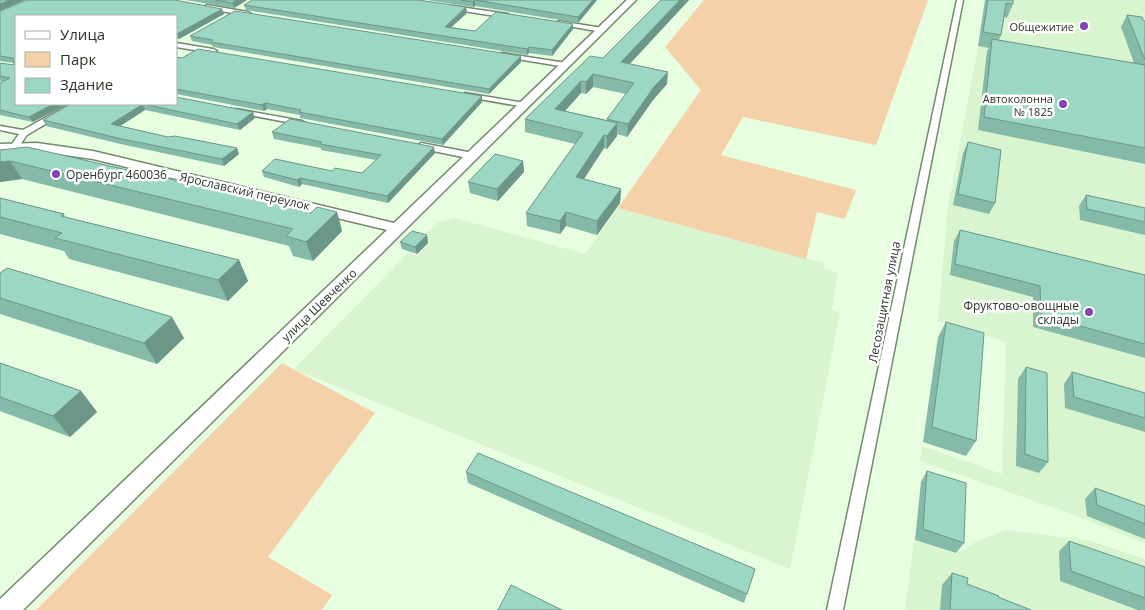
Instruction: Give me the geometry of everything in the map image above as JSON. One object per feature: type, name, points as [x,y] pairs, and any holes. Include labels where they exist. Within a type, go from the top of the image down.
[{"type":"main road","name":"улица Шевченко","points":[[6,610],[632,0]]},
{"type":"main road","name":"Ярославский переулок","points":[[7,148],[58,149],[93,155],[398,228]]},
{"type":"street","name":"Лесозащитная улица","points":[[835,610],[960,0]]},
{"type":"street","points":[[227,16],[248,4]]},
{"type":"street","points":[[199,6],[254,15]]},
{"type":"street","points":[[449,7],[516,17]]},
{"type":"street","points":[[554,22],[602,30]]},
{"type":"street","points":[[178,44],[186,40]]},
{"type":"street","points":[[178,45],[226,53]]},
{"type":"street","points":[[498,54],[566,65]]},
{"type":"street","points":[[458,93],[525,104]]},
{"type":"street","points":[[0,128],[24,133],[73,105]]},
{"type":"street","points":[[234,110],[310,124]]},
{"type":"street","name":"Ярославский переулок","points":[[7,148],[24,133]]},
{"type":"street","points":[[416,144],[473,156]]},
{"type":"shaded area","points":[[987,0],[1145,0],[1145,543],[1066,512],[920,461],[922,446],[1002,474],[1006,342],[938,321],[948,206]]},
{"type":"shaded area","points":[[618,208],[825,263],[824,269],[838,273],[832,310],[840,313],[790,569],[294,369],[408,253],[417,256],[430,243],[419,239],[439,222],[455,218],[585,254]]},
{"type":"shaded area","points":[[1005,530],[1088,540],[1145,559],[1145,610],[905,610],[914,540],[956,554],[974,543]]},
{"type":"green space","points":[[704,0],[928,0],[876,145],[743,117],[721,155],[856,190],[845,219],[817,212],[806,259],[618,208],[701,90],[665,47]]},
{"type":"green space","points":[[282,363],[375,413],[268,557],[332,595],[322,610],[36,610]]},
{"type":"building","points":[[0,0],[10,0],[0,4]]},
{"type":"building","points":[[27,0],[175,0],[222,9],[178,33],[178,15],[15,15],[15,105],[51,105],[29,117],[0,110],[0,83],[10,78],[0,76],[0,63],[14,65],[13,58],[0,56],[0,11]]},
{"type":"building","points":[[215,0],[237,0],[232,3]]},
{"type":"building","points":[[252,0],[418,0],[466,7],[445,27],[475,31],[496,12],[573,24],[552,50],[529,47],[527,49],[244,5]]},
{"type":"building","points":[[475,0],[593,0],[578,17]]},
{"type":"building","points":[[661,0],[680,0],[621,62],[668,72],[654,87],[628,124],[607,119],[634,83],[593,74],[586,82],[581,81],[555,109],[617,123],[607,136],[604,135],[576,177],[621,189],[597,221],[566,212],[560,221],[526,213],[583,133],[525,119],[590,56],[603,58]]},
{"type":"building","points":[[988,0],[1013,0],[1013,4],[1006,3],[1001,35],[983,32]]},
{"type":"building","points":[[235,11],[521,56],[489,89],[211,42],[213,40],[190,36]]},
{"type":"building","points":[[1127,15],[1142,17],[1145,21],[1145,60]]},
{"type":"building","name":"Автоколонна № 1825","points":[[992,39],[1145,65],[1145,148],[984,117]]},
{"type":"building","points":[[198,49],[482,96],[442,139],[299,112],[301,110],[265,103],[262,105],[178,89],[178,57],[182,58]]},
{"type":"building","points":[[178,97],[253,112],[237,124],[148,105],[178,105]]},
{"type":"building","points":[[68,105],[141,105],[111,124],[168,137],[175,136],[237,148],[222,159],[122,139],[43,120]]},
{"type":"building","points":[[290,119],[434,147],[387,196],[300,178],[297,180],[262,171],[275,159],[332,171],[335,168],[362,173],[381,155],[320,144],[322,142],[272,132]]},
{"type":"building","points":[[968,142],[1001,150],[995,203],[958,194]]},
{"type":"building","points":[[27,147],[159,176],[311,213],[317,207],[337,212],[306,242],[286,236],[293,229],[10,161],[0,162],[0,150]]},
{"type":"building","points":[[495,154],[523,161],[497,189],[468,182]]},
{"type":"building","points":[[1086,195],[1145,208],[1145,222],[1087,209]]},
{"type":"building","points":[[0,198],[64,214],[61,216],[239,260],[218,280],[55,238],[62,233],[0,217]]},
{"type":"building","points":[[960,230],[1145,275],[1145,344],[1041,315],[1040,286],[955,264]]},
{"type":"building","points":[[412,231],[427,235],[415,247],[400,242]]},
{"type":"building","points":[[7,268],[172,317],[144,343],[0,298],[0,273]]},
{"type":"building","points":[[946,322],[984,333],[976,441],[932,427]]},
{"type":"building","points":[[0,363],[81,391],[53,416],[0,397]]},
{"type":"building","points":[[1026,367],[1047,373],[1048,462],[1025,454]]},
{"type":"building","points":[[1072,372],[1145,393],[1145,418],[1074,397]]},
{"type":"building","points":[[478,453],[755,569],[747,594],[466,472]]},
{"type":"building","points":[[927,471],[966,483],[964,543],[923,529]]},
{"type":"building","points":[[1095,488],[1145,506],[1145,524],[1097,505]]},
{"type":"building","points":[[1069,541],[1145,567],[1145,598],[1071,571]]},
{"type":"building","points":[[952,573],[968,578],[967,584],[1031,610],[950,610]]},
{"type":"building","points":[[511,585],[562,610],[498,610]]},
{"type":"place","name":"Общежитие","points":[[1084,26]]},
{"type":"place","name":"Автоколонна № 1825","points":[[1063,104]]},
{"type":"place","name":"Оренбург 460036","points":[[56,174]]},
{"type":"place","name":"Фруктово-овощные склады","points":[[1089,312]]}]
